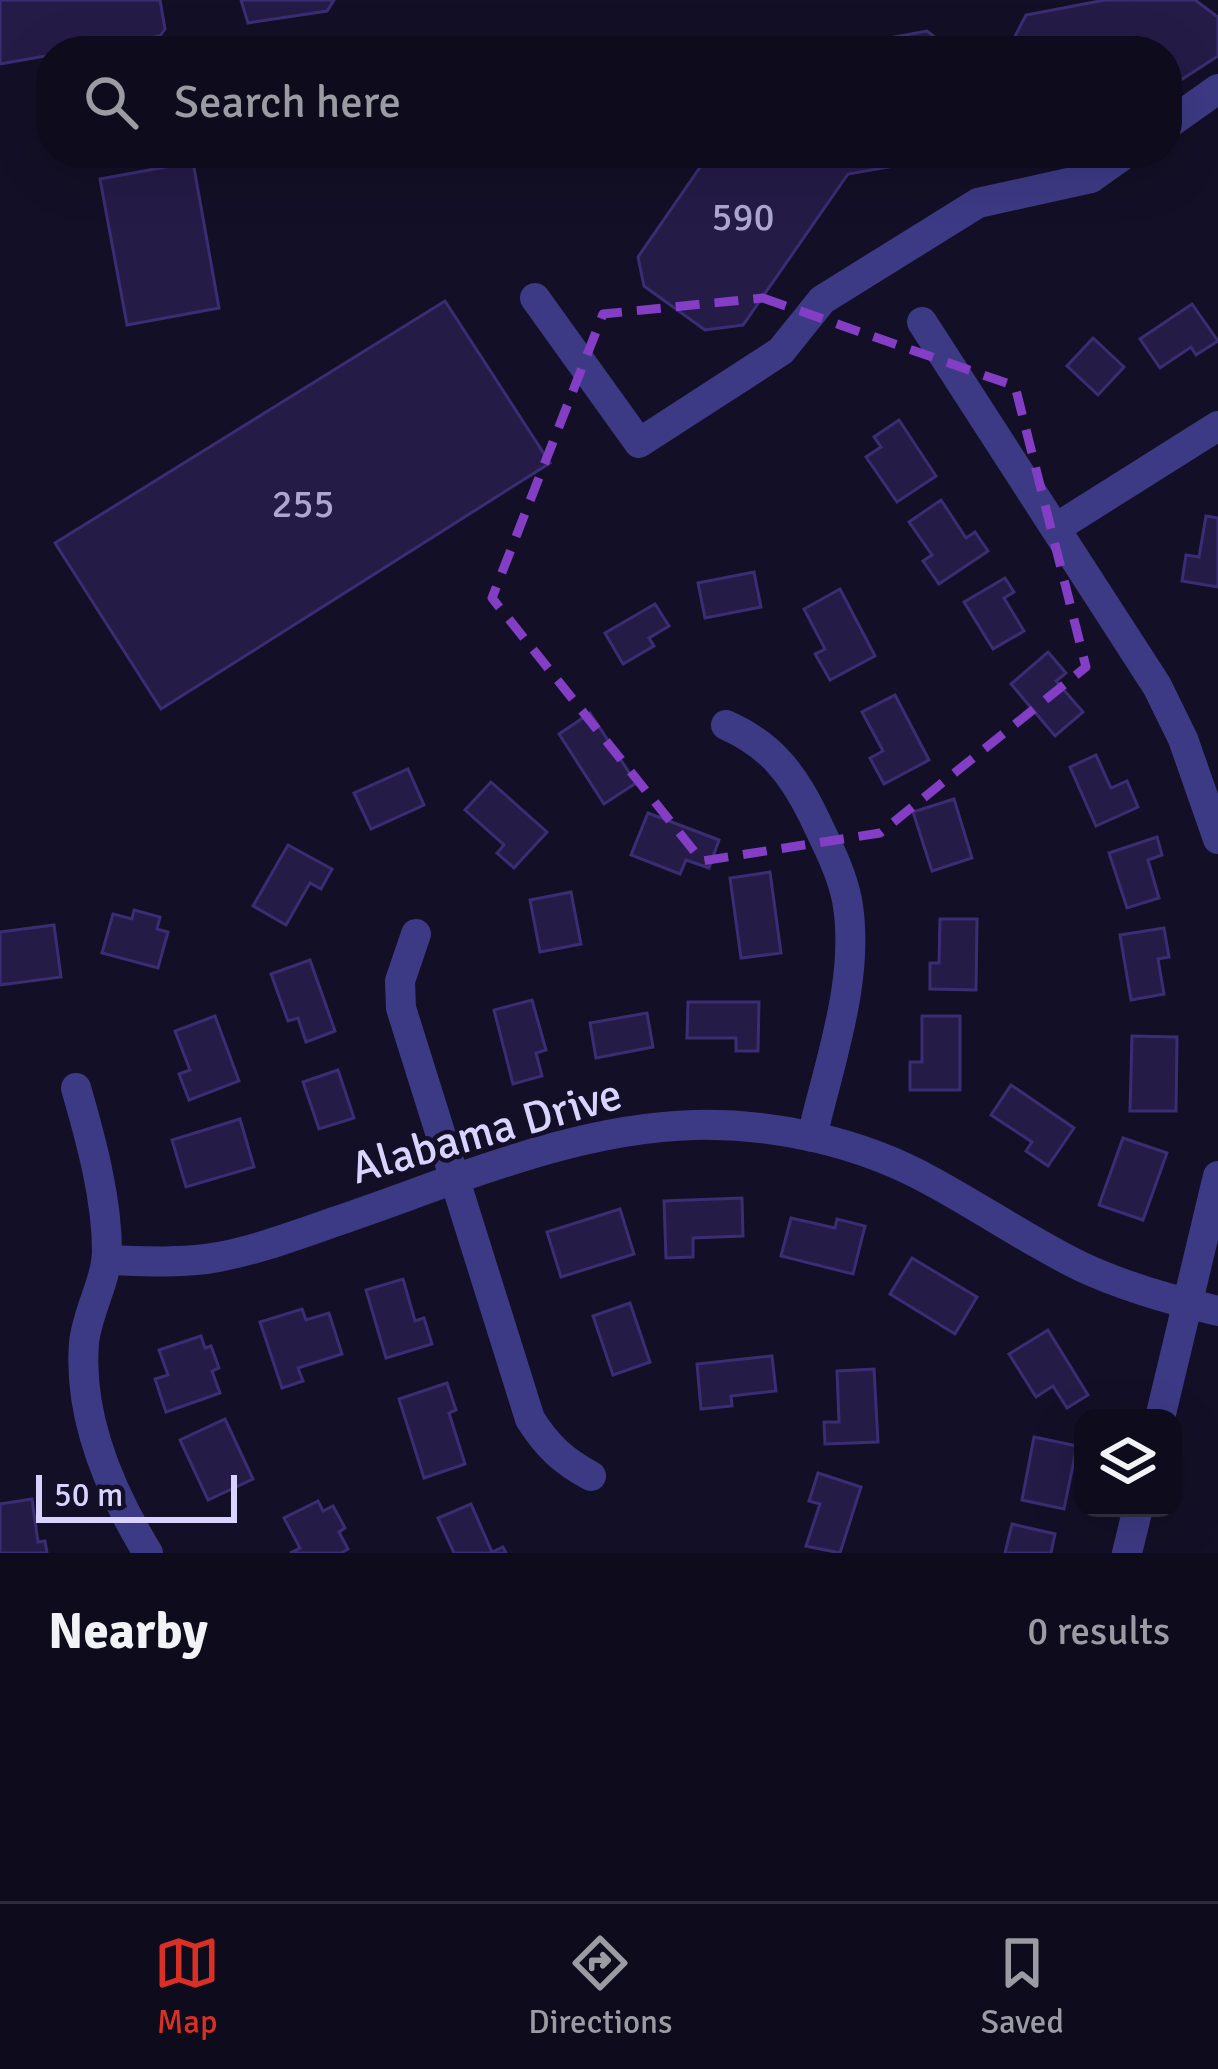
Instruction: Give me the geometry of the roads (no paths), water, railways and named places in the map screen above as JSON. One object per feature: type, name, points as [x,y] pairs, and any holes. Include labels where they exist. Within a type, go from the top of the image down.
[{"type":"street","points":[[1182,114],[1218,89]]},
{"type":"street","points":[[535,298],[639,443],[781,351],[822,301],[978,203],[1091,178],[1105,168]]},
{"type":"street","points":[[922,322],[1157,686],[1183,739],[1218,839]]},
{"type":"street","points":[[1056,528],[1218,426]]},
{"type":"street","points":[[725,725],[761,744],[788,771],[838,867],[847,899],[849,966],[812,1137]]},
{"type":"street","points":[[416,934],[400,981],[401,1008],[530,1419],[564,1461],[591,1476]]},
{"type":"street","points":[[76,1088],[103,1206],[107,1260],[84,1345],[89,1404],[114,1496],[148,1553]]},
{"type":"street","name":"Alabama Drive","points":[[107,1260],[211,1258],[301,1234],[585,1139],[698,1125],[757,1127],[873,1155],[926,1178],[1078,1265],[1129,1286],[1203,1307]]},
{"type":"street","points":[[1163,1409],[1203,1307],[1218,1176]]},
{"type":"street","points":[[1127,1553],[1136,1517]]}]
